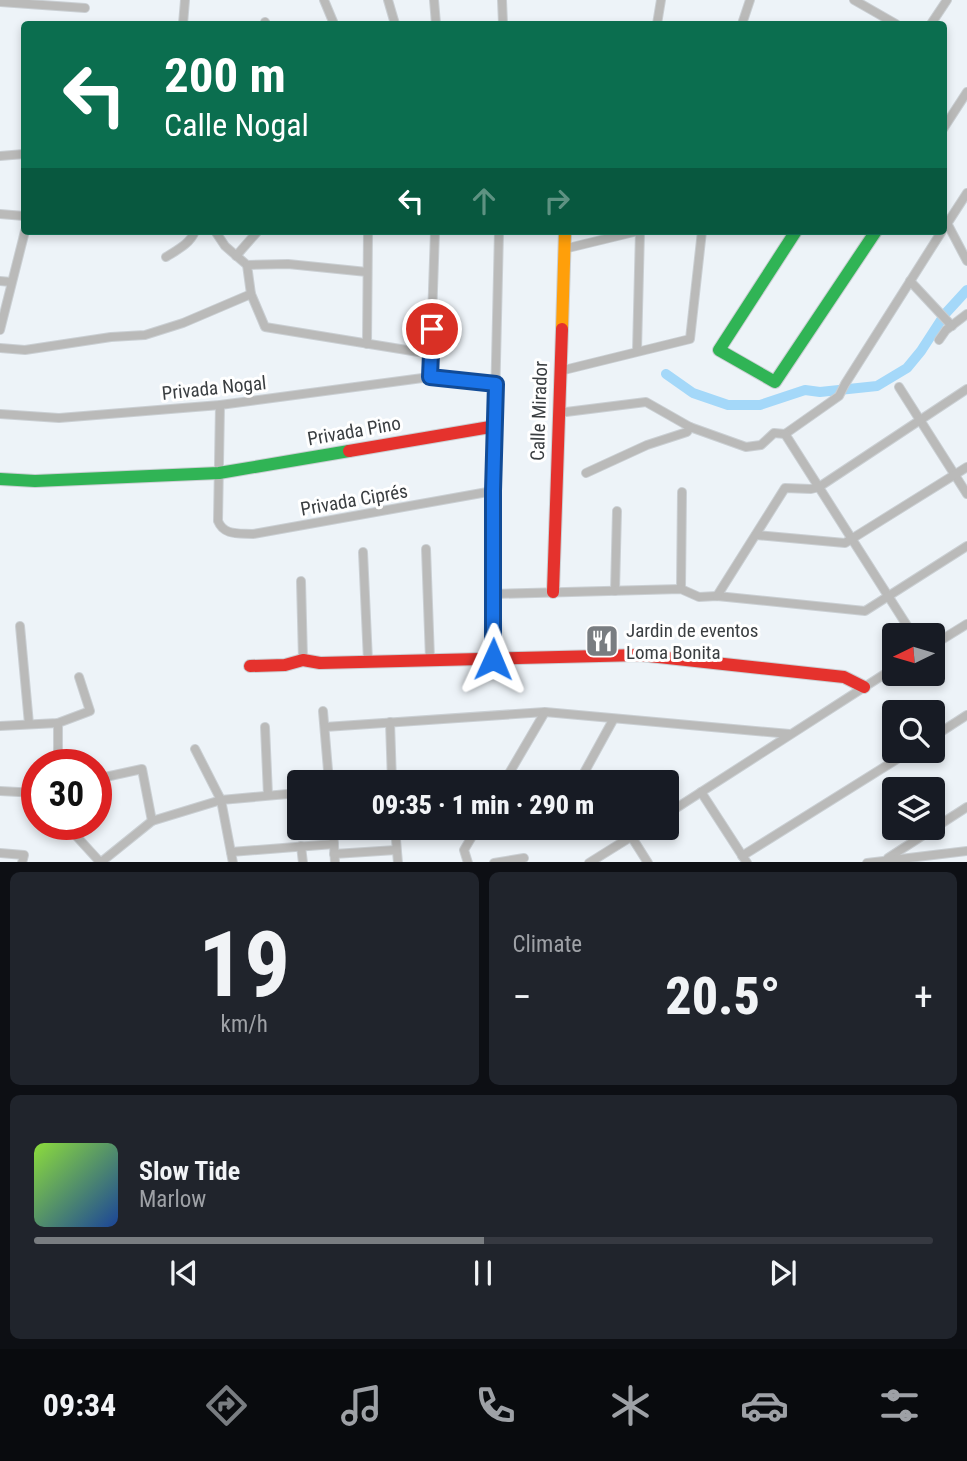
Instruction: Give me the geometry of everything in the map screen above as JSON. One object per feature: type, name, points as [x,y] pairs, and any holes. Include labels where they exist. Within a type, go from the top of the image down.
[{"type":"street","points":[[183,21],[185,0]]},
{"type":"street","points":[[324,0],[333,21]]},
{"type":"street","points":[[388,0],[394,21]]},
{"type":"street","points":[[434,0],[436,21]]},
{"type":"street","points":[[502,0],[503,21]]},
{"type":"street","points":[[658,21],[661,0]]},
{"type":"street","points":[[743,21],[750,0]]},
{"type":"street","points":[[854,0],[891,21]]},
{"type":"street","points":[[933,21],[947,0]]},
{"type":"street","points":[[0,2],[85,8]]},
{"type":"street","points":[[947,123],[967,92]]},
{"type":"street","points":[[0,156],[21,153]]},
{"type":"street","points":[[947,222],[967,193]]},
{"type":"street","points":[[0,214],[21,216]]},
{"type":"street","points":[[947,231],[967,261]]},
{"type":"street","points":[[0,330],[23,235]]},
{"type":"street","points":[[166,257],[183,247],[193,235]]},
{"type":"street","points":[[218,235],[225,246],[247,265],[288,264],[367,272]]},
{"type":"street","points":[[236,256],[254,235]]},
{"type":"street","points":[[367,344],[368,235]]},
{"type":"street","points":[[430,377],[435,235]]},
{"type":"street","points":[[493,659],[493,491],[499,235]]},
{"type":"street","name":"Calle Mirador","points":[[553,592],[565,235]]},
{"type":"street","points":[[564,249],[622,235]]},
{"type":"street","points":[[637,351],[639,235]]},
{"type":"street","points":[[560,371],[690,339],[702,235]]},
{"type":"street","points":[[793,235],[719,350],[775,382],[873,235]]},
{"type":"street","points":[[558,413],[646,402],[690,427],[746,447],[761,445],[774,433],[785,434],[839,396],[938,235]]},
{"type":"street","points":[[247,265],[251,294],[265,327],[431,354]]},
{"type":"street","points":[[0,281],[12,282]]},
{"type":"street","points":[[910,281],[952,326]]},
{"type":"street","points":[[0,348],[25,350],[111,337],[145,335],[183,323],[251,294]]},
{"type":"street","points":[[939,340],[967,314]]},
{"type":"street","name":"Privada Nogal","points":[[0,414],[59,418],[220,405],[430,377],[496,384]]},
{"type":"street","points":[[899,387],[967,494]]},
{"type":"street","points":[[717,596],[785,488],[811,489],[819,486],[967,389]]},
{"type":"street","points":[[219,473],[220,405]]},
{"type":"street","name":"Privada Pino","points":[[0,479],[35,481],[219,473],[496,426]]},
{"type":"street","points":[[586,473],[647,445],[687,432],[690,427]]},
{"type":"street","points":[[785,434],[905,623]]},
{"type":"street","points":[[757,535],[845,542],[852,540],[967,467]]},
{"type":"street","name":"Privada Ciprés","points":[[219,473],[218,521],[227,533],[253,534],[493,491]]},
{"type":"street","points":[[681,589],[682,492]]},
{"type":"street","points":[[615,591],[617,511]]},
{"type":"street","points":[[494,594],[681,589],[699,597],[717,596],[864,611],[967,546]]},
{"type":"street","points":[[426,549],[430,659]]},
{"type":"street","points":[[363,552],[368,661]]},
{"type":"street","points":[[301,581],[303,660]]},
{"type":"street","points":[[945,638],[967,624]]},
{"type":"street","points":[[20,626],[29,724]]},
{"type":"street","points":[[250,666],[285,665],[303,660],[320,663],[640,655],[844,677],[864,687]]},
{"type":"street","points":[[679,806],[882,676]]},
{"type":"street","points":[[0,726],[58,723],[90,711],[79,677]]},
{"type":"street","points":[[323,711],[328,770]]},
{"type":"street","points":[[325,727],[545,712],[790,734]]},
{"type":"street","points":[[511,770],[545,712]]},
{"type":"street","points":[[945,729],[967,715]]},
{"type":"street","points":[[586,770],[613,720]]},
{"type":"street","points":[[390,722],[392,770]]},
{"type":"street","points":[[58,723],[58,749]]},
{"type":"street","points":[[265,727],[268,795]]},
{"type":"street","points":[[195,749],[221,800],[233,862]]},
{"type":"street","points":[[701,792],[745,859],[892,763]]},
{"type":"street","points":[[112,776],[142,769],[152,821]]},
{"type":"street","points":[[0,791],[21,792]]},
{"type":"street","points":[[80,840],[100,862],[152,821],[221,800],[287,794]]},
{"type":"street","points":[[885,860],[967,807]]},
{"type":"street","points":[[396,840],[398,862]]},
{"type":"street","points":[[468,862],[464,850],[470,840]]},
{"type":"street","points":[[591,862],[625,840]]},
{"type":"street","points":[[634,840],[647,862]]},
{"type":"street","points":[[231,852],[301,846],[334,853],[396,850]]},
{"type":"street","points":[[301,846],[303,862]]},
{"type":"street","points":[[873,862],[967,851]]},
{"type":"street","points":[[0,853],[24,855],[22,862]]},
{"type":"street","points":[[500,862],[524,858]]},
{"type":"waterway","points":[[666,374],[693,393],[728,405],[760,405],[805,390],[820,392],[877,386],[907,368],[945,314],[967,290]]},
{"type":"traffic: fast","points":[[793,235],[719,350],[775,382],[873,235]]},
{"type":"traffic: fast","points":[[0,479],[35,481],[219,473],[349,451]]},
{"type":"traffic: slow","points":[[562,329],[565,235]]},
{"type":"traffic: jam","points":[[553,592],[562,329]]},
{"type":"traffic: jam","points":[[349,451],[496,426]]},
{"type":"traffic: jam","points":[[250,666],[285,665],[303,660],[320,663],[640,655],[844,677],[864,687]]},
{"type":"place","name":"Jardin de eventos Loma Bonita","points":[[602,641]]},
{"type":"route","points":[[432,329],[430,377],[496,384],[493,659]]}]
